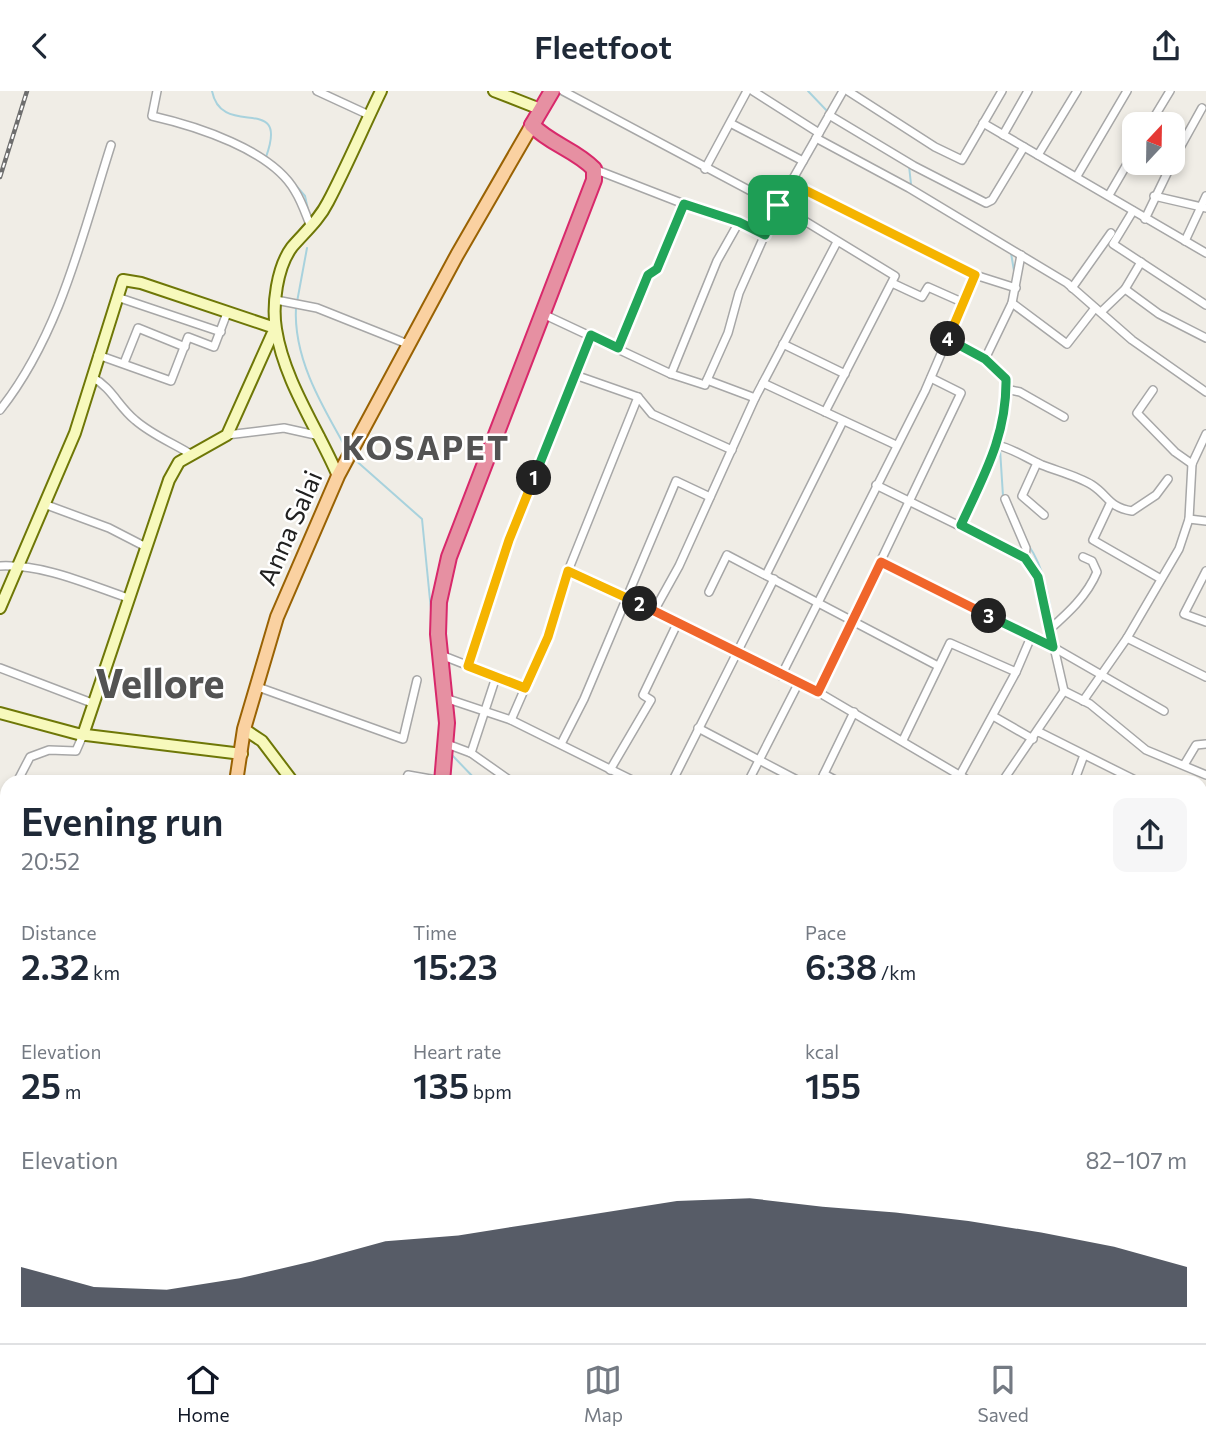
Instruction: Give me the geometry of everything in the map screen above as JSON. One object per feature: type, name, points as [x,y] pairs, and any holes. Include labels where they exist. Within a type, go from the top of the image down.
[{"type":"highway","name":"Anna Salai","points":[[532,125],[541,91]]},
{"type":"highway","name":"Anna Salai","points":[[532,125],[552,91]]},
{"type":"highway","points":[[443,775],[447,744],[439,654],[439,602],[449,557],[594,180],[594,169],[585,159],[543,137],[532,125]]},
{"type":"main road","name":"Anna Salai","points":[[238,775],[244,729],[277,617],[338,476],[457,255],[532,125]]},
{"type":"street","points":[[157,91],[152,116],[180,123],[265,158],[294,189],[311,227]]},
{"type":"street","points":[[317,91],[369,115]]},
{"type":"street","points":[[227,435],[275,328],[282,301],[281,271],[290,251],[328,202],[381,91]]},
{"type":"street","points":[[494,91],[535,107]]},
{"type":"street","points":[[563,91],[705,169],[778,205],[895,276],[825,412]]},
{"type":"street","points":[[705,169],[732,124],[747,91]]},
{"type":"street","points":[[753,91],[817,135],[1072,288],[1132,340],[1206,392]]},
{"type":"street","points":[[542,314],[671,374],[705,385],[728,333],[739,292],[778,205],[817,135],[846,91],[935,147],[962,160],[1002,91]]},
{"type":"street","points":[[1003,135],[1028,91]]},
{"type":"street","points":[[1038,155],[1077,91]]},
{"type":"street","points":[[1077,176],[1127,91]]},
{"type":"street","points":[[1157,112],[1170,91]]},
{"type":"street","points":[[1185,141],[1205,107]]},
{"type":"street","points":[[829,115],[914,166],[986,203],[992,200],[1024,147]]},
{"type":"street","points":[[984,123],[1206,253]]},
{"type":"street","points":[[732,124],[803,161]]},
{"type":"street","points":[[0,411],[22,383],[51,325],[111,145]]},
{"type":"street","points":[[594,169],[739,222],[765,235]]},
{"type":"street","points":[[1109,195],[1122,173]]},
{"type":"street","points":[[1145,219],[1165,175]]},
{"type":"street","points":[[791,183],[975,275],[1016,288]]},
{"type":"street","points":[[1154,196],[1204,207]]},
{"type":"street","points":[[1185,241],[1204,207],[1206,196]]},
{"type":"street","points":[[618,348],[648,275],[657,269],[684,204]]},
{"type":"street","points":[[1133,211],[1113,244],[1206,305]]},
{"type":"street","points":[[671,374],[717,261],[739,222]]},
{"type":"street","points":[[1072,288],[1111,233]]},
{"type":"street","points":[[654,611],[679,566],[755,398],[837,242]]},
{"type":"street","points":[[985,359],[1012,303],[1021,255]]},
{"type":"street","points":[[1012,303],[1067,344],[1098,310],[1125,289],[1141,262]]},
{"type":"street","points":[[781,676],[931,378],[975,275]]},
{"type":"street","points":[[0,608],[75,433],[123,280],[141,283],[275,328]]},
{"type":"street","points":[[892,283],[922,297],[928,287],[964,303]]},
{"type":"street","points":[[1125,289],[1158,314],[1206,338]]},
{"type":"street","points":[[117,297],[221,332]]},
{"type":"street","points":[[282,301],[298,303],[410,345]]},
{"type":"street","points":[[98,355],[171,381],[188,337],[214,347],[227,313]]},
{"type":"street","points":[[124,363],[138,328],[185,347]]},
{"type":"street","points":[[275,328],[282,354],[338,476]]},
{"type":"street","points":[[468,666],[509,540],[591,335]]},
{"type":"street","points":[[948,339],[985,359],[1006,379],[1006,410],[997,445],[961,525]]},
{"type":"street","points":[[783,344],[845,374]]},
{"type":"street","points":[[575,375],[638,397],[653,414],[732,450]]},
{"type":"street","points":[[92,377],[106,385],[132,419],[154,435],[192,455]]},
{"type":"street","points":[[818,692],[961,393],[931,378]]},
{"type":"street","points":[[707,380],[755,398]]},
{"type":"street","points":[[763,383],[896,445]]},
{"type":"street","points":[[1006,389],[1020,392],[1064,417]]},
{"type":"street","points":[[1153,390],[1137,413],[1175,452],[1192,464]]},
{"type":"street","points":[[511,720],[548,637],[568,571],[638,397]]},
{"type":"street","points":[[766,575],[843,421]]},
{"type":"street","points":[[0,720],[78,738],[144,546],[169,480],[179,462],[227,435],[284,428],[321,436]]},
{"type":"street","points":[[1083,701],[1127,638],[1179,549],[1189,519],[1192,464],[1206,434]]},
{"type":"street","points":[[997,445],[1016,450],[1037,463],[1093,485],[1110,504],[1132,511],[1156,495],[1168,479]]},
{"type":"street","points":[[1037,463],[1022,496],[1044,515]]},
{"type":"street","points":[[561,744],[583,699],[676,481],[710,497]]},
{"type":"street","points":[[876,485],[1025,558],[1038,577],[1064,691],[1007,775]]},
{"type":"street","points":[[1005,499],[1026,548],[1025,558]]},
{"type":"street","points":[[44,504],[110,529],[144,546]]},
{"type":"street","points":[[1110,504],[1093,540],[1161,579]]},
{"type":"street","points":[[1189,519],[1206,521]]},
{"type":"street","points":[[709,592],[727,555],[938,666]]},
{"type":"street","points":[[1049,629],[1075,606],[1093,581],[1097,572],[1095,566],[1083,557]]},
{"type":"street","points":[[881,562],[1053,647],[1164,711]]},
{"type":"street","points":[[0,566],[18,565],[68,577],[128,598]]},
{"type":"street","points":[[568,571],[818,692],[903,740],[955,775]]},
{"type":"street","points":[[1206,571],[1184,614],[1206,622]]},
{"type":"street","points":[[675,775],[774,579]]},
{"type":"street","points":[[610,770],[651,699],[643,695],[677,624]]},
{"type":"street","points":[[959,775],[1016,672],[1031,636]]},
{"type":"street","points":[[1127,638],[1206,677]]},
{"type":"street","points":[[903,740],[950,643],[1016,672]]},
{"type":"street","points":[[439,654],[525,688]]},
{"type":"street","points":[[0,668],[92,703]]},
{"type":"street","points":[[471,753],[488,710],[496,677]]},
{"type":"street","points":[[255,686],[403,739],[417,680]]},
{"type":"street","points":[[751,775],[797,684]]},
{"type":"street","points":[[1064,691],[1083,701],[1146,750],[1206,775]]},
{"type":"street","points":[[443,698],[488,710],[621,775]]},
{"type":"street","points":[[824,774],[854,712]]},
{"type":"street","points":[[0,713],[78,734],[242,754]]},
{"type":"street","points":[[993,716],[1125,775]]},
{"type":"street","points":[[698,728],[788,775]]},
{"type":"street","points":[[244,729],[262,741],[288,775]]},
{"type":"street","points":[[21,775],[30,757],[49,750],[76,751],[78,734]]},
{"type":"street","points":[[447,744],[471,753],[502,775]]},
{"type":"street","points":[[1184,765],[1196,745],[1206,744]]},
{"type":"street","points":[[1077,775],[1084,755]]},
{"type":"waterway","points":[[212,91],[218,105],[228,113],[262,120],[269,126],[271,137],[266,157],[270,160]]},
{"type":"waterway","points":[[808,91],[829,113]]},
{"type":"waterway","points":[[873,145],[898,160]]},
{"type":"waterway","points":[[909,166],[911,184]]},
{"type":"waterway","points":[[292,181],[305,196],[309,214]]},
{"type":"waterway","points":[[297,302],[307,248]]},
{"type":"waterway","points":[[1011,253],[1014,271]]},
{"type":"waterway","points":[[296,307],[296,326],[304,363],[346,448]]},
{"type":"waterway","points":[[995,363],[1007,373],[1010,389]]},
{"type":"waterway","points":[[1003,430],[1007,408]]},
{"type":"waterway","points":[[1000,449],[1003,496]]},
{"type":"waterway","points":[[353,458],[422,519],[432,620]]},
{"type":"waterway","points":[[1004,505],[1011,522]]},
{"type":"waterway","points":[[1029,546],[1042,573],[1053,623]]},
{"type":"waterway","points":[[451,754],[471,775]]},
{"type":"railway","points":[[0,177],[27,91]]},
{"type":"district","name":"KOSAPET","points":[[426,448]]},
{"type":"district","name":"Vellore","points":[[160,684]]},
{"type":"route","points":[[791,183],[975,275],[948,339],[985,359],[1006,379],[1006,410],[997,445],[961,525],[1025,558],[1038,577],[1053,647],[881,562],[818,692],[797,684],[598,583],[568,571],[548,637],[525,688],[468,666],[509,540],[591,335],[618,348],[648,275],[657,269],[684,204],[739,222],[765,235],[778,205],[791,183]]}]
